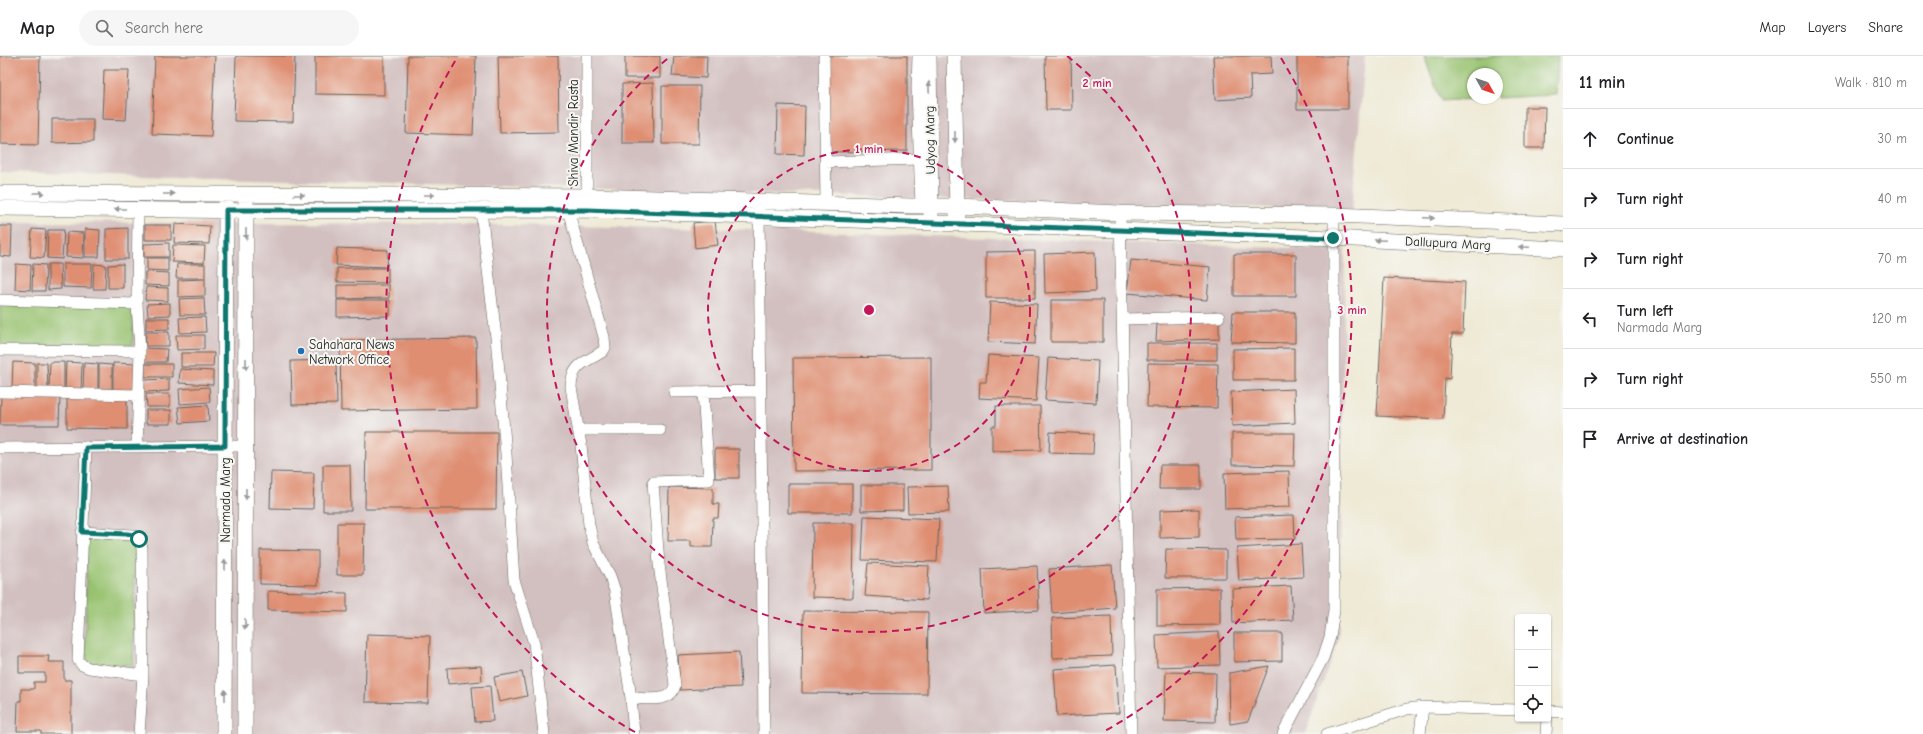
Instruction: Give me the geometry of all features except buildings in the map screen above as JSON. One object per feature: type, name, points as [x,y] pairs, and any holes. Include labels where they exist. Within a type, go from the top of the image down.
[{"type":"main road","name":"Udyog Marg","points":[[929,56],[926,206],[932,224]]},
{"type":"main road","name":"Udyog Marg","points":[[954,56],[955,174],[957,206],[956,224]]},
{"type":"main road","points":[[0,193],[227,194],[587,203]]},
{"type":"main road","name":"Narmada Marg","points":[[224,734],[227,194]]},
{"type":"main road","name":"Narmada Marg","points":[[245,734],[246,195]]},
{"type":"main road","name":"Dallupura Marg","points":[[587,203],[759,201],[957,206],[1120,213],[1334,215],[1563,224]]},
{"type":"main road","points":[[0,208],[481,211],[568,210],[587,203]]},
{"type":"main road","name":"Dallupura Marg","points":[[587,203],[759,217],[1563,248]]},
{"type":"street","name":"Shiva Mandir Rasta","points":[[587,56],[587,203]]},
{"type":"street","points":[[824,56],[826,203]]},
{"type":"street","points":[[918,56],[917,87],[919,159],[926,206]]},
{"type":"street","points":[[825,162],[919,159]]},
{"type":"street","points":[[759,201],[764,734]]},
{"type":"street","points":[[137,447],[140,351],[137,304],[138,209]]},
{"type":"street","points":[[568,210],[605,343],[603,351],[579,365],[571,378],[571,387],[578,430],[589,525],[593,542],[610,576],[615,591],[631,698],[634,734]]},
{"type":"street","points":[[481,211],[498,352],[514,580],[534,642],[544,734]]},
{"type":"street","points":[[1120,213],[1131,734]]},
{"type":"street","points":[[1283,734],[1323,658],[1330,637],[1334,610],[1334,215]]},
{"type":"street","points":[[0,300],[137,304]]},
{"type":"street","points":[[1122,319],[1219,317]]},
{"type":"street","points":[[0,350],[140,351]]},
{"type":"street","points":[[674,392],[760,391]]},
{"type":"street","points":[[0,392],[139,395]]},
{"type":"street","points":[[631,698],[668,697],[674,693],[675,685],[659,564],[653,482],[709,480],[703,392]]},
{"type":"street","points":[[578,430],[660,430]]},
{"type":"street","points":[[0,448],[246,446]]},
{"type":"street","points":[[86,448],[78,660],[82,665],[89,668],[143,675]]},
{"type":"street","points":[[82,532],[133,535],[139,539],[142,548],[143,675],[139,734]]},
{"type":"street","points":[[1420,734],[1423,707]]},
{"type":"street","points":[[1327,734],[1407,709],[1423,707],[1515,710]]},
{"type":"street","points":[[1551,711],[1563,712]]},
{"type":"street","points":[[1546,734],[1547,722]]},
{"type":"shaded area","points":[[0,56],[1365,56],[1352,210],[0,172]]},
{"type":"shaded area","points":[[0,222],[461,224],[726,229],[1345,250],[1339,637],[1305,734],[0,734]]},
{"type":"green space","points":[[1424,56],[1558,56],[1556,95],[1503,98],[1503,68],[1467,68],[1467,100],[1441,101]]},
{"type":"green space","points":[[133,305],[133,346],[0,346],[0,306]]},
{"type":"green space","points":[[87,538],[135,539],[133,665],[85,664]]},
{"type":"place","name":"Sahahara News Network Office","points":[[301,351]]},
{"type":"route","points":[[139,539],[133,535],[127,534],[82,532],[86,448],[225,446],[226,210],[587,210],[1333,238]]}]
